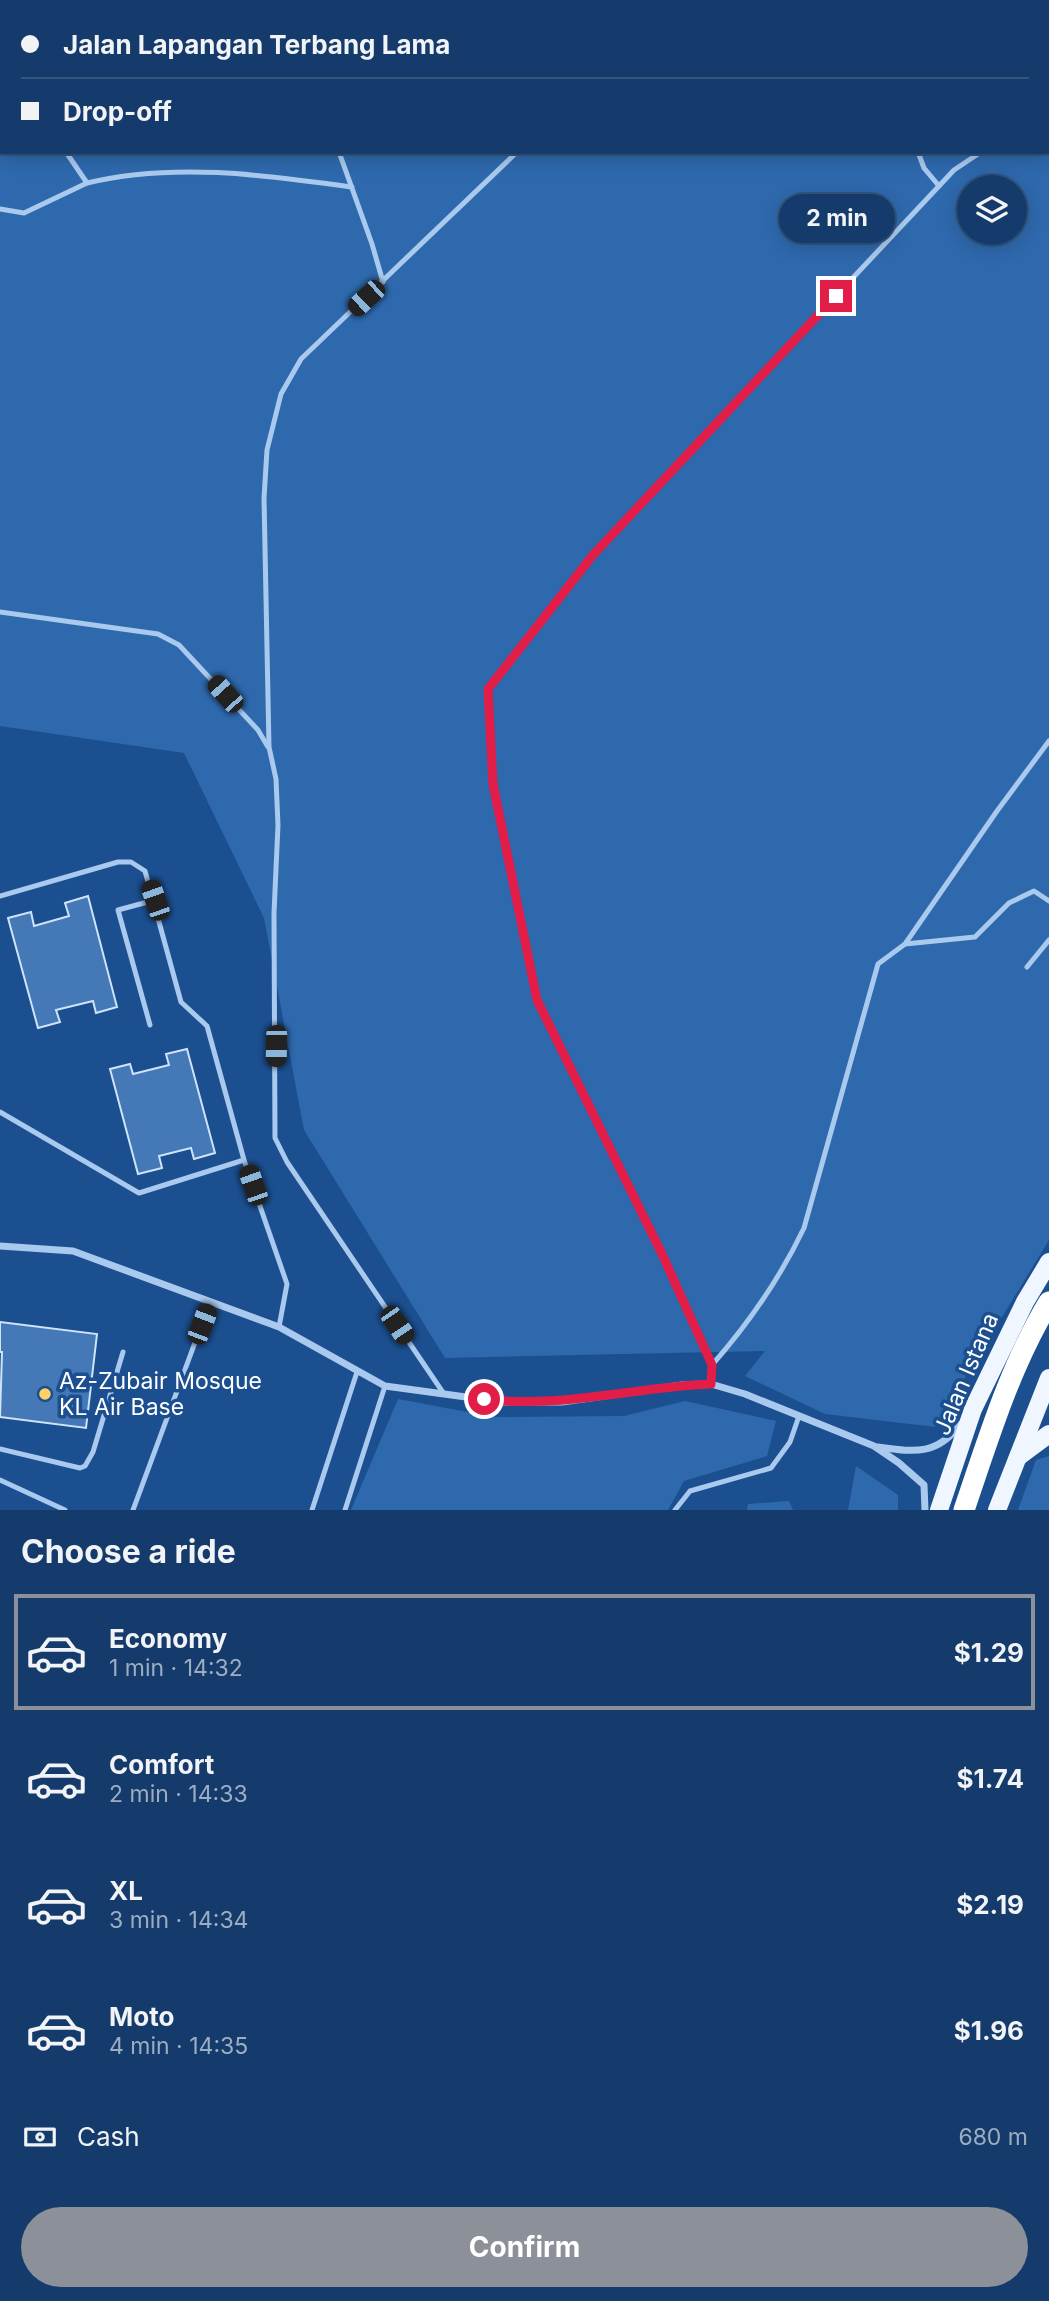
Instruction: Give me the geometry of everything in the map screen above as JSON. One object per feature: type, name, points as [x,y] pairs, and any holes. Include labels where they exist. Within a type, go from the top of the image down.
[{"type":"highway","points":[[964,1510],[996,1418],[1035,1325],[1049,1301]]},
{"type":"main road","name":"Jalan Istana","points":[[939,1510],[973,1409],[1019,1314],[1049,1262]]},
{"type":"main road","points":[[997,1510],[1049,1378]]},
{"type":"main road","points":[[1017,1458],[1049,1434]]},
{"type":"street","points":[[0,1246],[73,1251],[279,1327],[385,1386],[503,1402],[562,1402],[682,1385],[711,1384],[745,1394],[874,1446],[899,1463],[923,1485],[925,1510]]},
{"type":"street","points":[[874,1446],[906,1451],[938,1446],[948,1440],[973,1409]]},
{"type":"lane","points":[[67,154],[88,183]]},
{"type":"lane","points":[[340,154],[383,282]]},
{"type":"lane","points":[[444,1394],[288,1162],[275,1138],[274,913],[278,825],[276,779],[269,747],[264,498],[267,450],[281,394],[301,359],[515,154]]},
{"type":"lane","points":[[919,154],[924,168],[939,186]]},
{"type":"lane","points":[[711,1384],[712,1365],[662,1254],[537,1000],[493,784],[488,689],[593,555],[954,170],[978,154]]},
{"type":"lane","points":[[0,209],[24,213],[88,183],[120,175],[177,172],[254,175],[352,187]]},
{"type":"lane","points":[[0,612],[158,634],[179,645],[258,730],[269,747]]},
{"type":"lane","points":[[712,1365],[761,1304],[785,1266],[804,1227],[878,964],[905,944],[997,811],[1048,746]]},
{"type":"lane","points":[[0,896],[118,862],[131,862],[145,871],[181,1002],[207,1026],[244,1160],[287,1284],[279,1327]]},
{"type":"lane","points":[[905,944],[975,937],[1009,903],[1034,891],[1049,901]]},
{"type":"lane","points":[[150,1025],[118,910],[155,900]]},
{"type":"lane","points":[[1027,967],[1049,940]]},
{"type":"lane","points":[[0,1112],[139,1193],[244,1160]]},
{"type":"lane","points":[[133,1510],[210,1302]]},
{"type":"lane","points":[[0,1449],[80,1468],[85,1466],[93,1452],[123,1352]]},
{"type":"lane","points":[[312,1510],[357,1372]]},
{"type":"lane","points":[[345,1510],[385,1386]]},
{"type":"lane","points":[[675,1510],[690,1491],[771,1468],[790,1442],[799,1416]]},
{"type":"lane","points":[[0,1480],[65,1510]]},
{"type":"shaded area","points":[[0,154],[1049,154],[1049,1240],[935,1427],[825,1414],[745,1376],[765,1351],[445,1358],[304,1130],[264,918],[184,753],[0,726]]},
{"type":"shaded area","points":[[398,1399],[494,1417],[624,1416],[685,1401],[776,1421],[767,1456],[684,1481],[668,1510],[351,1510]]},
{"type":"shaded area","points":[[1049,1456],[1049,1510],[1018,1510],[1036,1460]]},
{"type":"shaded area","points":[[856,1466],[898,1495],[898,1510],[848,1510]]},
{"type":"shaded area","points":[[789,1501],[793,1510],[747,1510],[748,1504]]},
{"type":"building","points":[[88,896],[117,1007],[96,1013],[93,1001],[56,1010],[60,1022],[38,1028],[8,918],[31,912],[34,926],[69,916],[65,903]]},
{"type":"building","points":[[187,1049],[215,1153],[194,1159],[191,1148],[159,1156],[162,1168],[138,1174],[110,1069],[130,1064],[133,1074],[169,1065],[166,1054]]},
{"type":"building","name":"Az-Zubair Mosque KL Air Base","points":[[0,1322],[97,1334],[86,1428],[0,1417]]},
{"type":"place","name":"Az-Zubair Mosque KL Air Base","points":[[45,1394]]},
{"type":"route","points":[[484,1399],[503,1402],[562,1402],[682,1385],[711,1384],[712,1365],[662,1254],[537,1000],[493,784],[488,689],[593,555],[836,296]]}]
